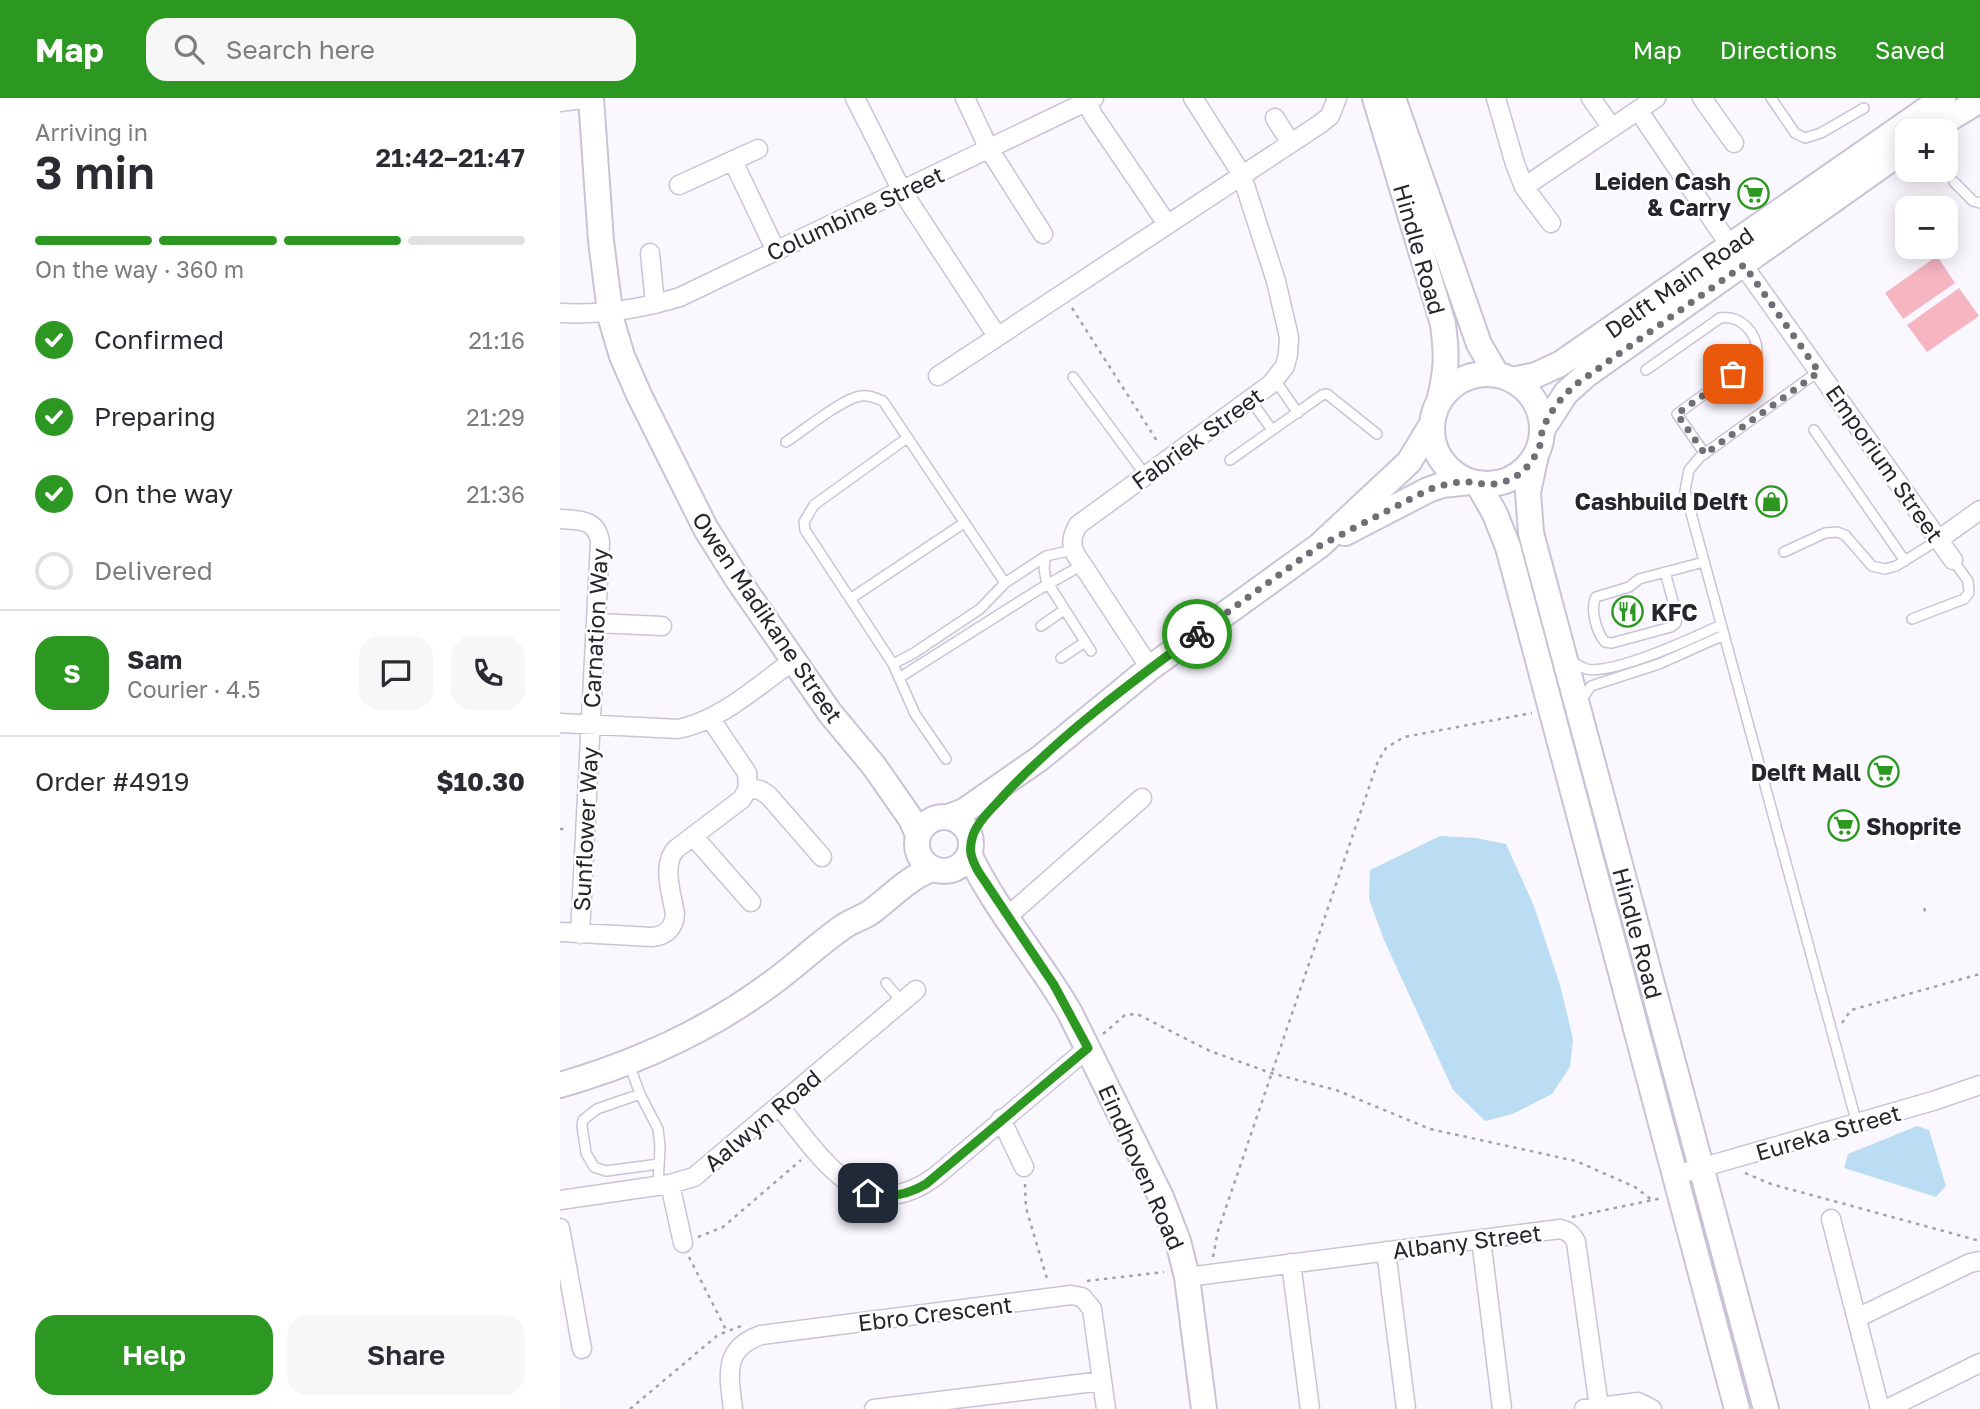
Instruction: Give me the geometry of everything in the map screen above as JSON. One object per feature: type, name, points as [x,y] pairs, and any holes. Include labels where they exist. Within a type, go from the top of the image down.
[{"type":"street","points":[[560,102],[590,98]]},
{"type":"street","name":"Owen Madikane Street","points":[[590,98],[601,241],[613,331],[639,395],[706,529],[793,661],[911,819],[917,839]]},
{"type":"street","points":[[855,98],[902,191],[997,336]]},
{"type":"street","points":[[965,98],[989,149],[1043,234]]},
{"type":"street","name":"Fabriek Street","points":[[1078,557],[1072,539],[1078,525],[1275,380],[1289,354],[1289,337],[1276,281],[1241,173],[1193,98]]},
{"type":"street","points":[[938,376],[1330,116],[1337,98]]},
{"type":"street","name":"Hindle Road","points":[[1375,98],[1443,324],[1447,372],[1436,413]]},
{"type":"street","name":"Hindle Road","points":[[1393,98],[1479,344],[1504,378]]},
{"type":"street","points":[[1496,98],[1524,187],[1551,223]]},
{"type":"street","points":[[1591,98],[1612,128]]},
{"type":"street","points":[[1524,187],[1656,98]]},
{"type":"street","points":[[1702,98],[1734,143]]},
{"type":"street","name":"Delft Main Road","points":[[1923,119],[1943,98]]},
{"type":"street","points":[[1088,99],[1167,224]]},
{"type":"street","name":"Columbine Street","points":[[560,313],[592,315],[654,304],[698,289],[1088,99]]},
{"type":"street","points":[[1949,119],[1980,100]]},
{"type":"street","name":"Emporium Street","points":[[1638,110],[1953,560]]},
{"type":"street","points":[[1275,118],[1290,142]]},
{"type":"street","name":"Delft Main Road","points":[[1504,378],[1536,375],[1560,363],[1737,255],[1895,145]]},
{"type":"street","points":[[679,185],[758,149]]},
{"type":"street","points":[[733,161],[776,251]]},
{"type":"street","points":[[650,253],[654,304]]},
{"type":"street","name":"Delft Main Road","points":[[1542,430],[1566,393],[1586,375],[1737,255]]},
{"type":"street","points":[[844,926],[860,904],[900,869],[911,855],[923,827],[972,805],[1039,759],[1150,668],[1319,546],[1409,462],[1450,388],[1464,379],[1480,374],[1504,378],[1524,389],[1534,401],[1542,430],[1536,454],[1531,463],[1516,477],[1497,484],[1442,485],[1319,546]]},
{"type":"street","points":[[1436,413],[1433,439],[1441,460],[1457,476],[1474,483]]},
{"type":"street","name":"Hindle Road","points":[[1536,454],[1528,492],[1531,533],[1766,1409]]},
{"type":"street","name":"Hindle Road","points":[[1474,483],[1495,514],[1508,547],[1671,1186],[1737,1409]]},
{"type":"street","points":[[1938,540],[1980,510]]},
{"type":"street","name":"Carnation Way","points":[[560,519],[587,522],[597,530],[599,536],[591,724]]},
{"type":"street","points":[[1078,557],[1150,668]]},
{"type":"street","points":[[596,623],[662,626]]},
{"type":"street","points":[[560,723],[678,729],[710,718],[793,661]]},
{"type":"street","points":[[560,932],[652,937],[669,931],[675,914],[668,862],[672,852],[742,799],[748,788],[747,773],[710,718]]},
{"type":"street","name":"Sunflower Way","points":[[580,934],[591,724]]},
{"type":"street","points":[[560,1085],[628,1062],[693,1034],[737,1008],[844,926],[868,914],[909,881],[938,870],[960,866],[970,849],[978,824],[1039,759]]},
{"type":"street","name":"Owen Madikane Street","points":[[874,766],[944,817]]},
{"type":"street","points":[[748,788],[768,795],[822,857]]},
{"type":"street","points":[[1005,913],[1142,798]]},
{"type":"street","points":[[944,817],[957,820],[964,827],[970,849]]},
{"type":"street","points":[[693,836],[751,902]]},
{"type":"street","points":[[917,839],[920,858],[938,870]]},
{"type":"street","name":"Eindhoven Road","points":[[970,849],[980,876],[1054,985],[1088,1048],[1198,1275],[1203,1409]]},
{"type":"street","name":"Eindhoven Road","points":[[938,870],[964,881],[1005,913]]},
{"type":"street","name":"Aalwyn Road","points":[[560,1200],[664,1185],[687,1180],[701,1172],[916,990]]},
{"type":"street","points":[[779,1106],[814,1149],[852,1186],[868,1193],[891,1196],[916,1190],[926,1184],[1088,1048]]},
{"type":"street","name":"Eureka Street","points":[[1671,1186],[1701,1168],[1857,1124],[1980,1084]]},
{"type":"street","points":[[1001,1119],[1024,1167]]},
{"type":"street","points":[[664,1185],[683,1243]]},
{"type":"street","points":[[1831,1219],[1880,1409]]},
{"type":"street","points":[[560,1228],[582,1349]]},
{"type":"street","name":"Albany Street","points":[[1198,1275],[1560,1229],[1574,1237],[1591,1408]]},
{"type":"street","points":[[1481,1239],[1502,1409]]},
{"type":"street","points":[[1386,1251],[1406,1409]]},
{"type":"street","points":[[1857,1318],[1970,1262],[1980,1261]]},
{"type":"street","points":[[1291,1263],[1310,1409]]},
{"type":"street","name":"Ebro Crescent","points":[[738,1349],[761,1335],[1076,1296],[1090,1304],[1094,1314],[1106,1409]]},
{"type":"street","points":[[733,1409],[728,1373],[738,1349]]},
{"type":"street","points":[[1886,1409],[1980,1363]]},
{"type":"street","points":[[874,1409],[1102,1381]]},
{"type":"street","points":[[1591,1408],[1638,1402],[1652,1409]]},
{"type":"lane","points":[[1771,98],[1795,133],[1805,138],[1815,136],[1864,108]]},
{"type":"lane","points":[[1955,182],[1973,201],[1980,203]]},
{"type":"lane","points":[[1646,370],[1720,318],[1730,316],[1739,320],[1755,340],[1757,351],[1752,360],[1677,414],[1705,454]]},
{"type":"lane","points":[[1819,372],[1705,454],[1689,470],[1685,491],[1857,1124]]},
{"type":"lane","points":[[1073,377],[1146,476]]},
{"type":"lane","points":[[1275,380],[1298,412]]},
{"type":"lane","points":[[1230,460],[1327,394],[1377,434]]},
{"type":"lane","points":[[786,442],[847,401],[862,396],[883,401],[1005,583]]},
{"type":"lane","points":[[1250,400],[1272,430]]},
{"type":"lane","points":[[1814,430],[1905,561]]},
{"type":"lane","points":[[908,438],[814,505],[805,517],[805,530],[893,664],[915,714],[946,759]]},
{"type":"lane","points":[[850,599],[964,523]]},
{"type":"lane","points":[[1784,552],[1831,531],[1845,536],[1872,566],[1891,569],[1938,540]]},
{"type":"lane","points":[[893,664],[980,609],[1005,583],[1046,556],[1078,557]]},
{"type":"lane","points":[[1046,556],[1044,571],[1048,584],[1091,651]]},
{"type":"lane","points":[[899,678],[1048,584],[1078,557]]},
{"type":"lane","points":[[1912,619],[1964,599],[1969,593],[1968,581],[1953,560]]},
{"type":"lane","points":[[1665,572],[1677,616],[1676,623],[1671,627],[1612,643],[1605,642],[1600,635],[1593,609],[1596,597],[1629,587],[1639,579],[1665,572],[1704,562]]},
{"type":"lane","points":[[1041,626],[1064,610]]},
{"type":"lane","points":[[1562,653],[1586,669],[1606,668],[1654,654],[1721,625]]},
{"type":"lane","points":[[1579,714],[1583,696],[1591,686],[1659,664],[1724,635]]},
{"type":"lane","points":[[1060,658],[1085,642]]},
{"type":"lane","points":[[886,983],[902,1002]]},
{"type":"lane","points":[[628,1062],[640,1094],[658,1129],[659,1164],[664,1185]]},
{"type":"lane","points":[[640,1094],[597,1109],[585,1117],[582,1126],[586,1153],[594,1167],[606,1171],[659,1164]]},
{"type":"path","points":[[1062,294],[1169,459]]},
{"type":"path","points":[[1198,1275],[1218,1231],[1378,761],[1386,748],[1404,737],[1536,712]]},
{"type":"path","points":[[1924,908],[1926,914]]},
{"type":"path","points":[[1842,1027],[1851,1010],[1980,974]]},
{"type":"path","points":[[1088,1048],[1125,1015],[1137,1014],[1210,1051],[1271,1073],[1336,1090],[1430,1129],[1576,1161],[1635,1187],[1653,1200]]},
{"type":"path","points":[[738,1349],[683,1243],[723,1227],[814,1149]]},
{"type":"path","points":[[1024,1167],[1026,1208],[1053,1297]]},
{"type":"path","points":[[1742,1171],[1771,1184],[1980,1241]]},
{"type":"path","points":[[1570,1217],[1653,1200],[1671,1186]]},
{"type":"shaded area","points":[[1933,259],[1939,259],[1955,283],[1903,319],[1885,293]]},
{"type":"shaded area","points":[[1959,288],[1979,316],[1927,352],[1907,325]]},
{"type":"water","points":[[1440,836],[1476,838],[1506,844],[1534,906],[1560,985],[1573,1039],[1570,1067],[1552,1094],[1513,1114],[1485,1121],[1453,1090],[1384,940],[1369,899],[1370,870]]},
{"type":"water","points":[[1917,1126],[1929,1130],[1946,1186],[1936,1197],[1844,1168],[1848,1154]]},
{"type":"way so far","points":[[1197,634],[1319,546],[1428,490],[1442,485],[1470,482],[1497,484],[1516,477],[1531,463],[1539,447],[1542,430],[1566,393],[1586,375],[1744,265],[1819,372],[1705,454],[1677,414],[1733,374]]},
{"type":"place","name":"Leiden Cash & Carry","points":[[1754,194]]},
{"type":"place","name":"Cashbuild Delft","points":[[1771,501]]},
{"type":"place","name":"KFC","points":[[1628,612]]},
{"type":"place","name":"Delft Mall","points":[[1884,772]]},
{"type":"place","name":"Shoprite","points":[[1843,826]]},
{"type":"route","points":[[868,1193],[891,1196],[916,1190],[926,1184],[1088,1048],[1054,985],[978,871],[969,854],[973,835],[978,824],[1039,759],[1150,668],[1197,634]]}]
